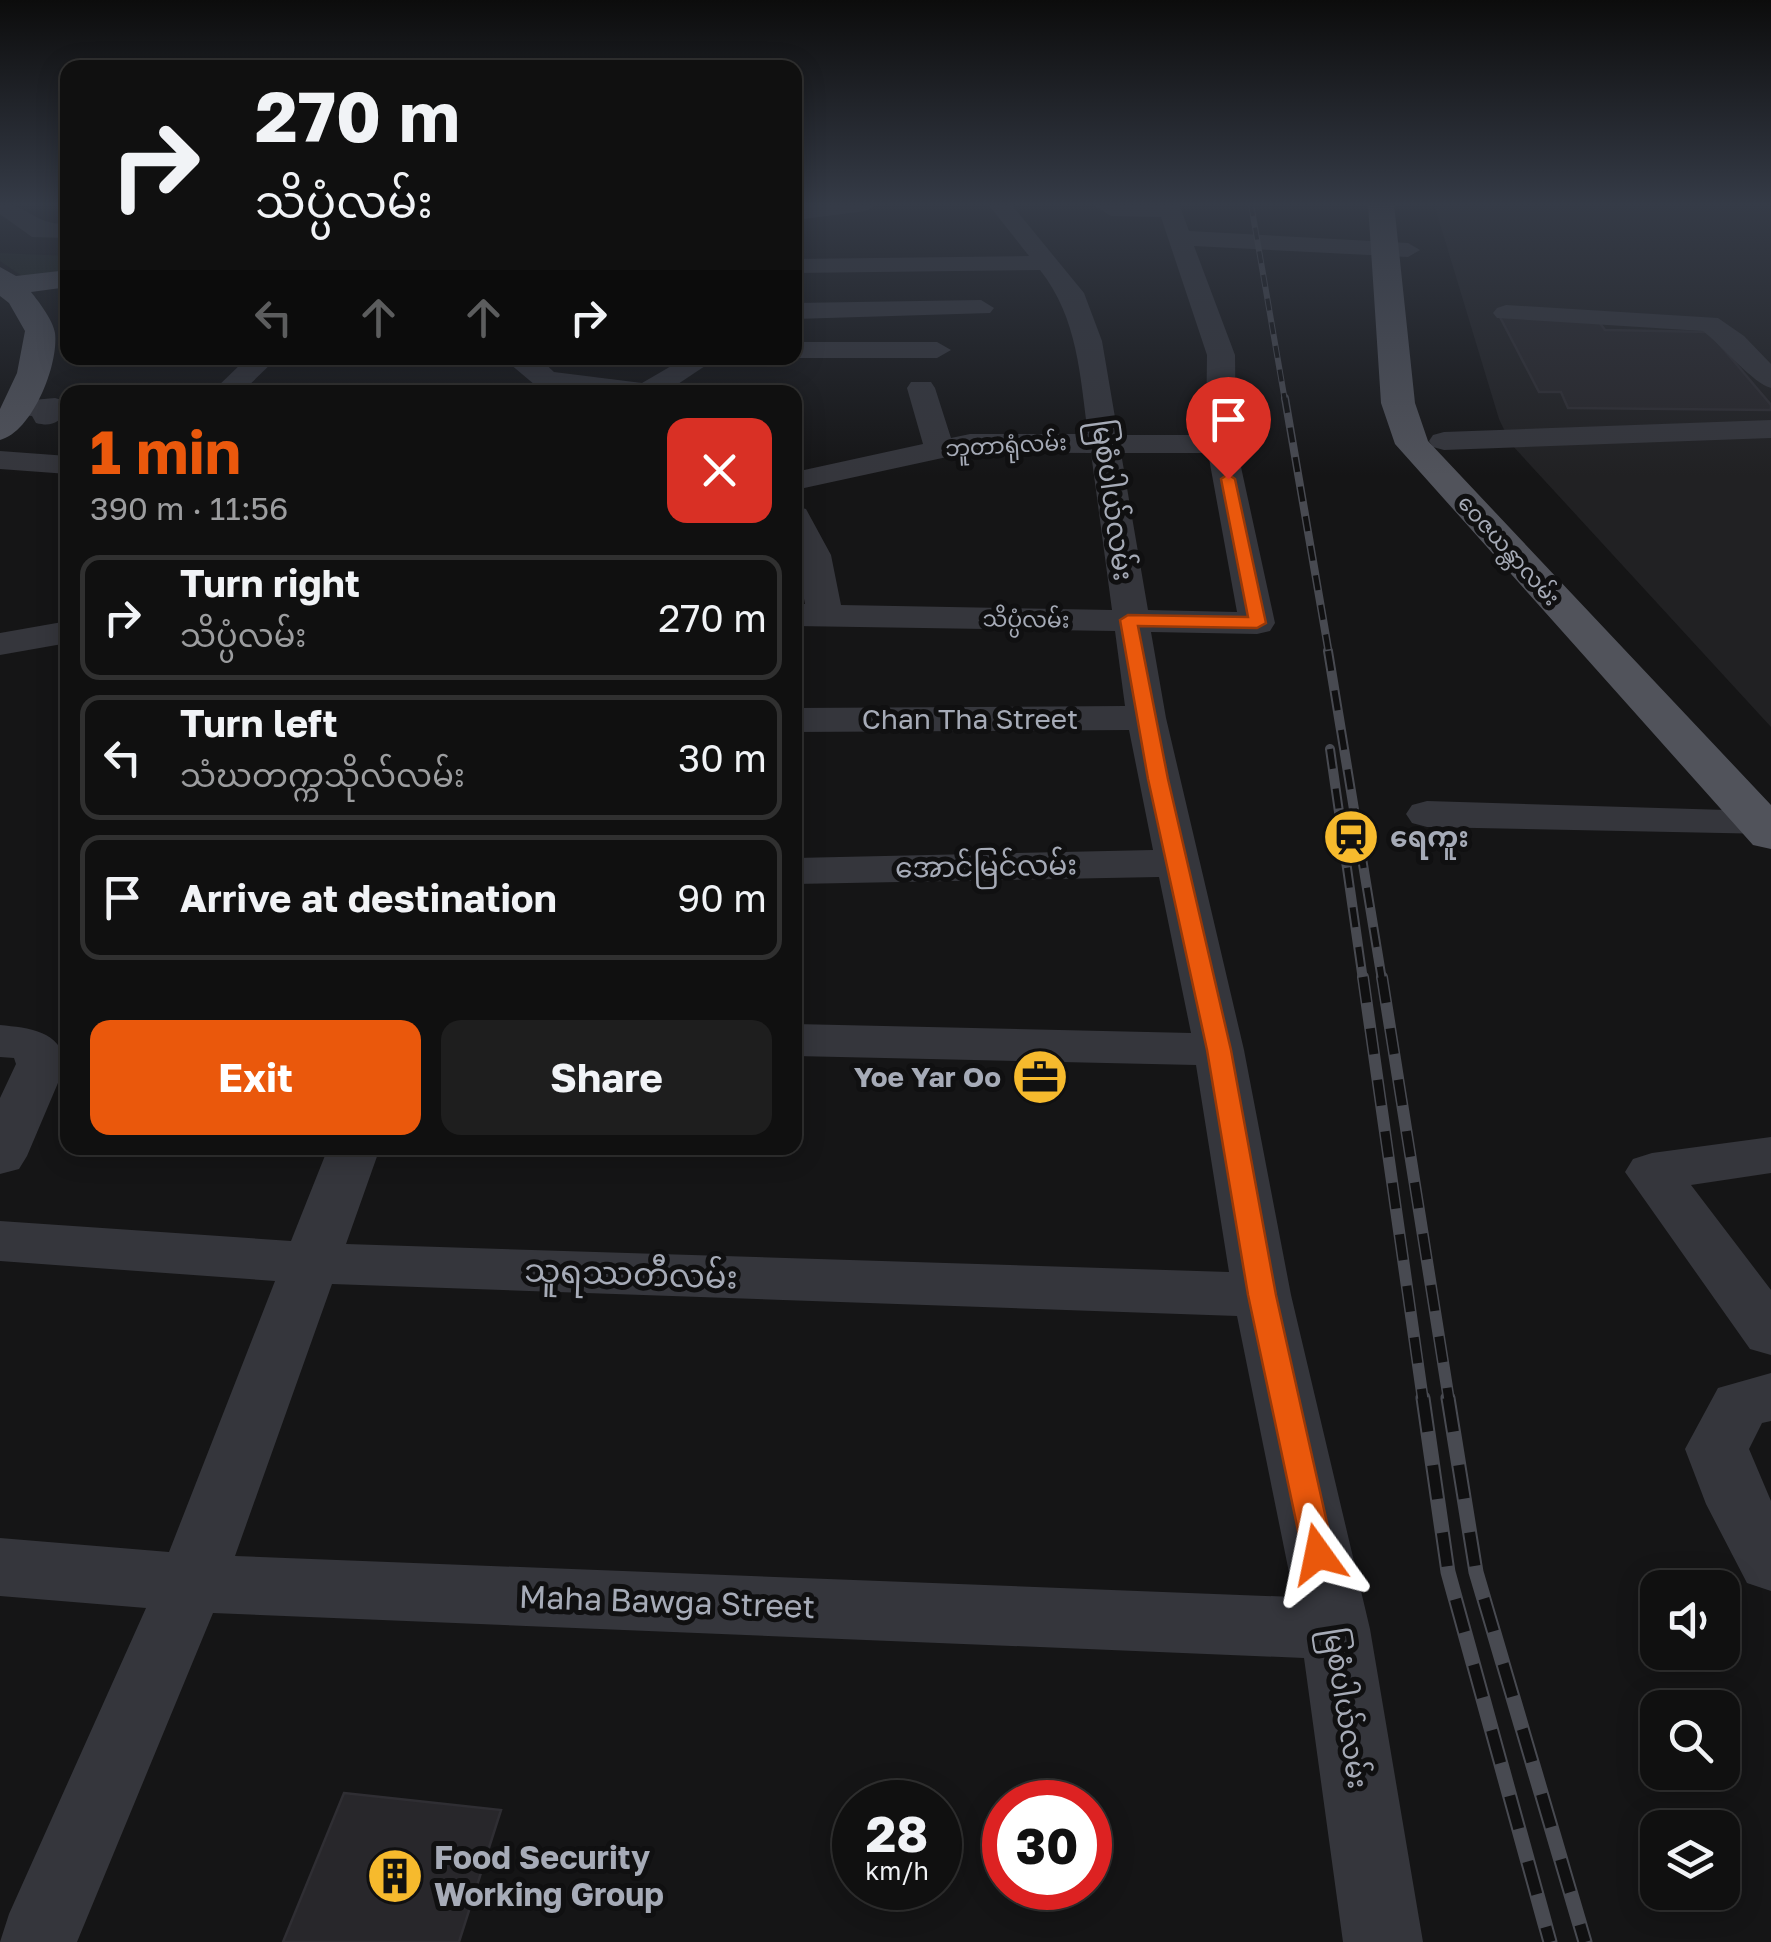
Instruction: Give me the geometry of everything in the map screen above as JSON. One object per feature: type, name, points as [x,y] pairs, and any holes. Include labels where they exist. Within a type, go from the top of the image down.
[{"type":"main road","points":[[18,295],[54,325],[22,419]]},
{"type":"main road","name":"ဝေဇယန္တာလမ်း","points":[[1397,295],[1398,402],[1412,444],[1768,815]]},
{"type":"main road","name":"ဝေဇယန္တာလမ်း","points":[[1405,295],[1426,401],[1432,422],[1444,441],[1768,815]]},
{"type":"street","name":"မြစံပါယ်လမ်း","points":[[1073,295],[1089,341],[1128,620],[1146,718],[1219,1050],[1262,1295],[1334,1629],[1383,1942]]},
{"type":"street","points":[[1200,295],[1221,355],[1220,444]]},
{"type":"street","points":[[802,312],[982,308]]},
{"type":"street","points":[[1506,313],[1679,319],[1709,324],[1735,342],[1771,380]]},
{"type":"street","points":[[802,350],[937,350]]},
{"type":"street","points":[[233,385],[255,365]]},
{"type":"street","points":[[531,365],[545,379]]},
{"type":"street","points":[[658,385],[691,365]]},
{"type":"street","points":[[502,385],[545,379],[592,385]]},
{"type":"street","points":[[922,388],[940,447]]},
{"type":"street","points":[[1444,441],[1771,428]]},
{"type":"street","name":"ဘူတာရုံလမ်း","points":[[802,479],[940,447],[1017,440],[1220,444]]},
{"type":"street","name":"သိပ္ပံလမ်း","points":[[810,615],[1257,623],[1220,444]]},
{"type":"street","points":[[0,460],[60,464]]},
{"type":"street","points":[[802,530],[814,555],[810,615]]},
{"type":"street","points":[[0,644],[60,633]]},
{"type":"street","name":"Chan Tha Street","points":[[802,720],[1146,718]]},
{"type":"street","points":[[1427,814],[1768,815]]},
{"type":"street","name":"အောင်မြင်လမ်း","points":[[802,871],[1177,863]]},
{"type":"street","points":[[802,1040],[1219,1050]]},
{"type":"street","points":[[0,1156],[41,1064],[19,1047]]},
{"type":"street","points":[[37,1942],[192,1583],[351,1155]]},
{"type":"street","points":[[1768,1160],[1652,1172],[1771,1333]]},
{"type":"street","name":"သူရဿတီလမ်း","points":[[0,1241],[310,1263],[1262,1295]]},
{"type":"street","points":[[1771,1397],[1740,1405],[1717,1448],[1738,1504],[1771,1563]]},
{"type":"street","name":"Maha Bawga Street","points":[[0,1567],[192,1583],[1334,1629]]},
{"type":"shaded area","points":[[1461,295],[1771,295],[1771,727],[1511,444],[1499,419]]},
{"type":"building","points":[[1499,315],[1596,318],[1605,330],[1709,332],[1771,405],[1771,410],[1568,408],[1561,392],[1539,392]]},
{"type":"building","name":"Food Security Working Group","points":[[344,1793],[501,1810],[459,1942],[283,1942]]},
{"type":"railway","points":[[1267,295],[1285,401]]},
{"type":"railway","points":[[1285,398],[1329,654]]},
{"type":"railway","points":[[1328,651],[1382,980]]},
{"type":"railway","points":[[1330,749],[1363,980]]},
{"type":"railway","points":[[1363,977],[1423,1400]]},
{"type":"railway","points":[[1382,977],[1449,1400]]},
{"type":"railway","points":[[1423,1398],[1448,1572],[1550,1942]]},
{"type":"railway","points":[[1448,1398],[1476,1572],[1585,1942]]},
{"type":"place","name":"ရေကူး","points":[[1351,837]]},
{"type":"place","name":"Yoe Yar Oo","points":[[1040,1077]]},
{"type":"place","name":"Food Security Working Group","points":[[395,1876]]},
{"type":"route","points":[[1228,479],[1257,623],[1128,620],[1158,779],[1219,1050],[1262,1295],[1318,1554]]}]
